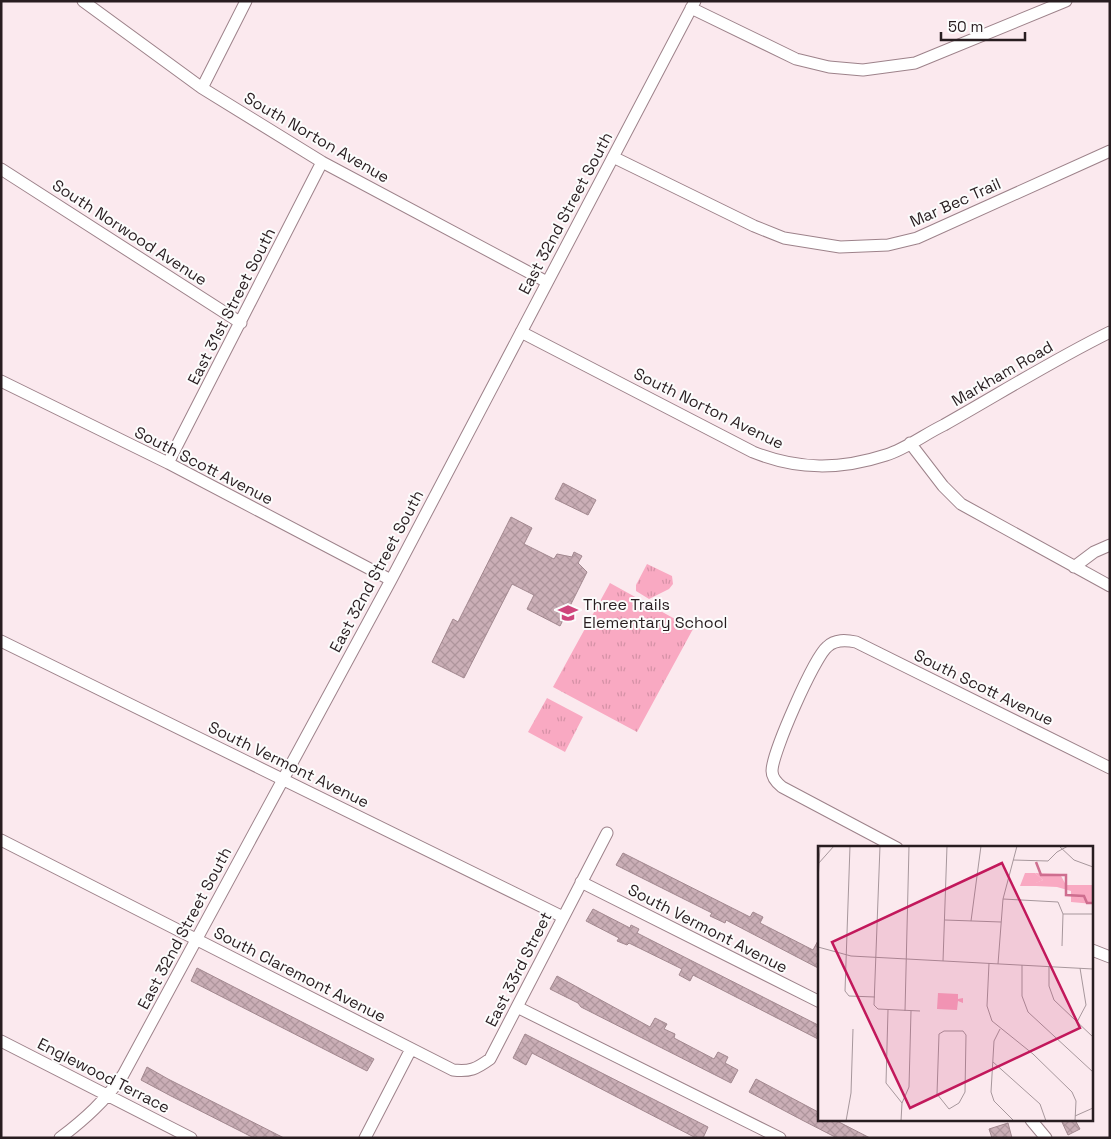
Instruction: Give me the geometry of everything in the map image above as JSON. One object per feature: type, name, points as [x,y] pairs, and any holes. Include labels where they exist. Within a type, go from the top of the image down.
[{"type":"street","name":"South Norton Avenue","points":[[83,1],[202,88],[322,162],[547,282]]},
{"type":"street","points":[[202,88],[246,1]]},
{"type":"street","points":[[693,5],[796,59],[829,67],[863,70],[916,63],[1066,1]]},
{"type":"street","name":"East 32nd Street South","points":[[60,1138],[92,1113],[109,1096],[123,1075],[391,580],[693,5]]},
{"type":"street","name":"Mar Bec Trail","points":[[613,157],[754,226],[784,238],[840,248],[888,245],[917,238],[1110,151]]},
{"type":"street","name":"East 31st Street South","points":[[168,463],[322,162]]},
{"type":"street","name":"South Norwood Avenue","points":[[1,169],[241,323]]},
{"type":"street","name":"South Norton Avenue","points":[[521,332],[753,452],[776,461],[801,466],[843,465],[888,455],[910,442]]},
{"type":"street","name":"Markham Road","points":[[910,442],[1004,392],[1075,349],[1110,332]]},
{"type":"street","name":"South Scott Avenue","points":[[1,381],[168,463],[391,580]]},
{"type":"street","points":[[910,442],[943,486],[962,504],[1110,586]]},
{"type":"street","points":[[1074,567],[1094,552],[1110,546]]},
{"type":"street","name":"South Scott Avenue","points":[[893,846],[782,787],[776,781],[772,772],[777,752],[796,701],[826,647],[842,640],[856,642],[1110,768]]},
{"type":"street","name":"South Vermont Avenue","points":[[1,641],[563,917]]},
{"type":"street","name":"East 33rd Street","points":[[479,1067],[490,1059],[607,833]]},
{"type":"street","name":"South Claremont Avenue","points":[[1,840],[453,1070],[466,1072],[479,1067]]},
{"type":"street","name":"South Vermont Avenue","points":[[581,882],[818,1001]]},
{"type":"street","points":[[1094,951],[1110,956]]},
{"type":"street","points":[[517,1006],[780,1138]]},
{"type":"street","name":"Englewood Terrace","points":[[1,1041],[191,1138]]},
{"type":"street","points":[[365,1138],[411,1049]]},
{"type":"street","points":[[1033,1122],[1046,1138]]},
{"type":"green space","points":[[647,564],[672,576],[673,584],[669,589],[649,599],[636,591],[636,585]]},
{"type":"green space","points":[[610,583],[693,629],[637,732],[553,687]]},
{"type":"green space","points":[[547,698],[583,717],[565,752],[528,732]]},
{"type":"building","points":[[563,483],[596,500],[588,515],[555,499]]},
{"type":"building","name":"Three Trails Elementary School","points":[[511,517],[532,528],[524,544],[554,559],[557,554],[572,557],[574,552],[582,556],[578,563],[587,572],[560,626],[527,609],[534,595],[512,584],[464,678],[432,662],[453,619],[458,622]]},
{"type":"building","points":[[623,853],[750,917],[753,912],[763,917],[760,923],[813,950],[818,941],[818,968],[726,920],[725,923],[710,916],[712,913],[616,865]]},
{"type":"building","points":[[593,909],[630,928],[631,925],[639,929],[637,933],[818,1025],[818,1039],[693,975],[690,981],[679,975],[682,969],[629,943],[627,945],[617,941],[619,938],[586,921]]},
{"type":"building","points":[[197,968],[374,1059],[367,1071],[191,981]]},
{"type":"building","points":[[557,976],[650,1027],[655,1018],[667,1024],[664,1029],[675,1034],[674,1038],[714,1059],[718,1052],[728,1057],[725,1063],[738,1070],[731,1083],[581,1007],[578,1003],[550,989]]},
{"type":"building","points":[[525,1034],[708,1127],[703,1138],[696,1138],[532,1053],[526,1065],[513,1058]]},
{"type":"building","points":[[147,1067],[284,1138],[254,1138],[171,1096],[141,1080]]},
{"type":"building","points":[[756,1079],[818,1112],[818,1122],[839,1122],[870,1138],[837,1138],[749,1092]]},
{"type":"building","points":[[1062,1122],[1076,1122],[1080,1129],[1068,1135]]},
{"type":"building","points":[[1008,1123],[1012,1138],[992,1138],[989,1129]]},
{"type":"place","name":"Three Trails Elementary School","points":[[568,613]]}]
